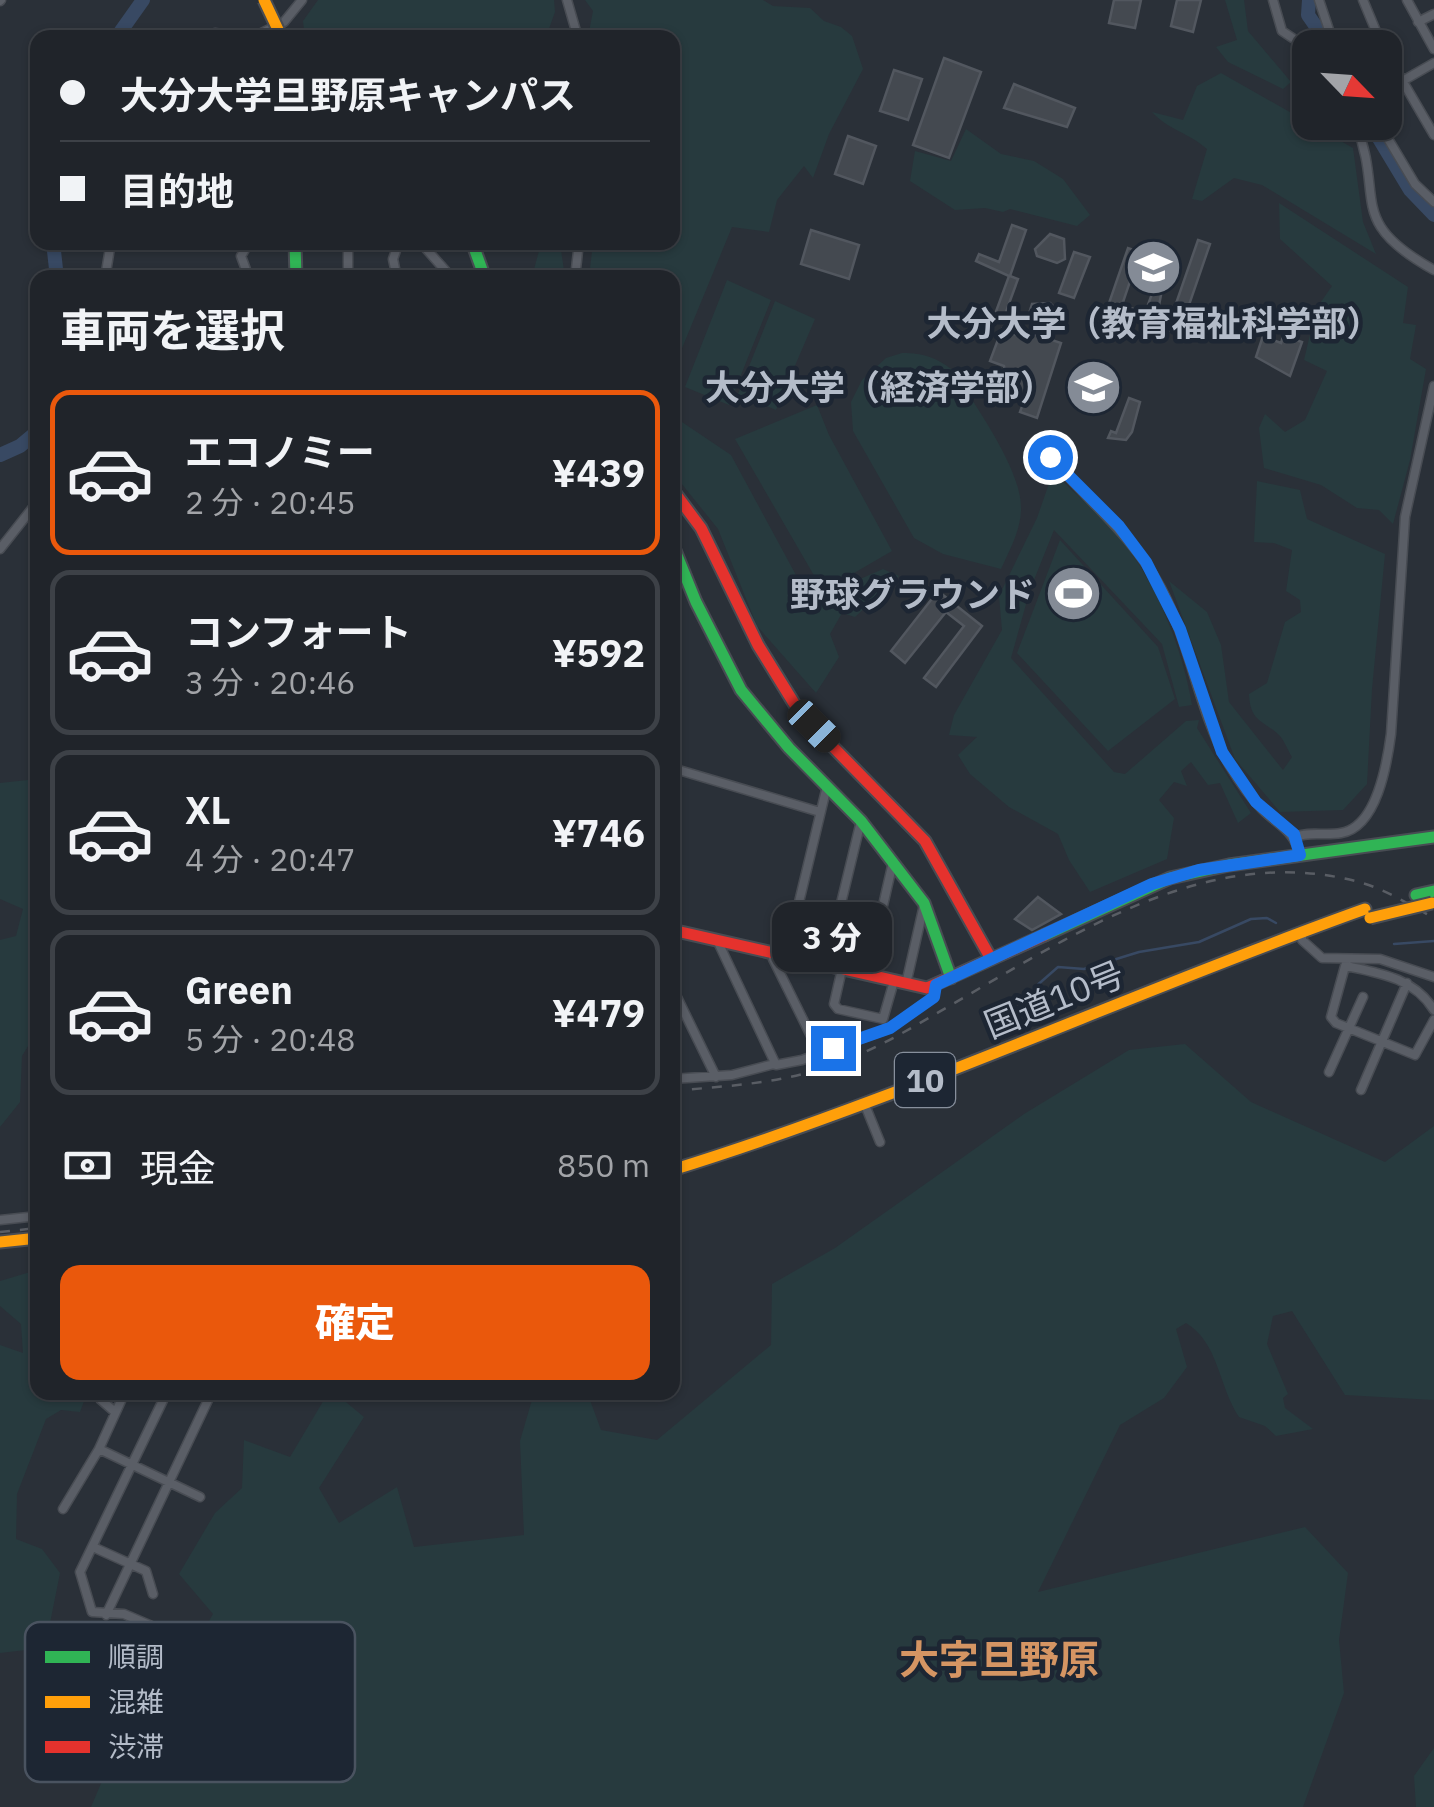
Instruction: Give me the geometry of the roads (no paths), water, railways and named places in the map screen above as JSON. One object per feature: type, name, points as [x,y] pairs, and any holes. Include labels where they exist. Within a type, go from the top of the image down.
[{"type":"main road","points":[[264,0],[278,30]]},
{"type":"main road","points":[[680,500],[701,528],[758,646],[800,713],[925,841],[990,957]]},
{"type":"main road","points":[[680,563],[742,690],[790,748],[862,821],[924,903],[951,978]]},
{"type":"main road","points":[[680,932],[924,988],[1170,878],[1210,868],[1434,837]]},
{"type":"main road","name":"国道10号","points":[[680,1167],[866,1104],[1174,980],[1416,895],[1433,899]]},
{"type":"main road","name":"国道10号","points":[[1368,914],[1433,899]]},
{"type":"main road","points":[[0,1242],[30,1239]]},
{"type":"street","points":[[266,30],[284,22],[302,0]]},
{"type":"street","points":[[567,0],[576,30]]},
{"type":"street","points":[[1274,0],[1282,32],[1292,38]]},
{"type":"street","points":[[1319,0],[1328,30]]},
{"type":"street","points":[[1363,0],[1376,30]]},
{"type":"street","points":[[1407,0],[1434,49]]},
{"type":"street","points":[[1418,22],[1434,14]]},
{"type":"street","points":[[1434,64],[1402,81],[1434,135]]},
{"type":"street","points":[[1364,140],[1369,195],[1383,236],[1434,270]]},
{"type":"street","points":[[1389,140],[1416,184],[1434,202]]},
{"type":"street","points":[[427,250],[445,270]]},
{"type":"street","points":[[1295,837],[1306,833],[1344,833],[1356,828],[1375,797],[1386,767],[1404,517],[1434,386]]},
{"type":"street","points":[[1038,441],[1057,466],[1119,526],[1146,562],[1180,629],[1222,752],[1256,802],[1295,837],[1300,855]]},
{"type":"street","points":[[0,550],[30,511]]},
{"type":"street","points":[[680,770],[820,812]]},
{"type":"street","points":[[818,1050],[773,959],[780,955],[827,785]]},
{"type":"street","points":[[826,966],[862,821]]},
{"type":"street","points":[[867,975],[893,862]]},
{"type":"street","points":[[842,969],[834,1004],[838,1009],[884,1018],[900,983],[924,903]]},
{"type":"street","points":[[1302,935],[1322,958],[1407,983],[1434,1010]]},
{"type":"street","points":[[717,940],[774,1064]]},
{"type":"street","points":[[1346,963],[1391,962],[1434,977]]},
{"type":"street","points":[[1346,963],[1330,1014],[1336,1023],[1415,1055],[1434,1020]]},
{"type":"street","points":[[1361,1090],[1407,983]]},
{"type":"street","points":[[680,1078],[802,1060],[890,1028],[934,997],[936,985]]},
{"type":"street","points":[[1329,1072],[1363,997]]},
{"type":"street","points":[[680,1003],[716,1076]]},
{"type":"street","points":[[866,1104],[880,1142]]},
{"type":"street","points":[[0,1220],[30,1217]]},
{"type":"street","points":[[102,1400],[115,1412]]},
{"type":"street","points":[[63,1510],[99,1449],[121,1400]]},
{"type":"street","points":[[142,1622],[124,1614],[92,1612],[81,1578],[92,1547],[163,1400]]},
{"type":"street","points":[[106,1615],[208,1400]]},
{"type":"street","points":[[99,1449],[200,1498]]},
{"type":"street","points":[[92,1547],[149,1574],[153,1594]]},
{"type":"waterway","points":[[122,30],[143,0]]},
{"type":"waterway","points":[[1309,0],[1308,15],[1318,30]]},
{"type":"waterway","points":[[1380,140],[1410,190],[1434,215]]},
{"type":"waterway","points":[[54,250],[56,270]]},
{"type":"waterway","points":[[0,455],[30,438]]},
{"type":"waterway","points":[[1028,1025],[1034,988],[1058,967],[1084,969],[1139,952],[1199,942],[1251,919],[1267,918],[1276,923]]},
{"type":"waterway","points":[[1394,944],[1434,941]]},
{"type":"railway","points":[[680,1090],[771,1081],[845,1060],[891,1039],[1095,924],[1197,885],[1250,874],[1304,873],[1369,885],[1434,918]]},
{"type":"railway","points":[[0,1232],[30,1229]]},
{"type":"place","name":"大分大学（教育福祉科学部）","points":[[1154,267]]},
{"type":"place","name":"大分大学（経済学部）","points":[[1094,387]]},
{"type":"place","name":"野球グラウンド","points":[[1074,594]]},
{"type":"district","name":"大字旦野原","points":[[999,1659]]}]
